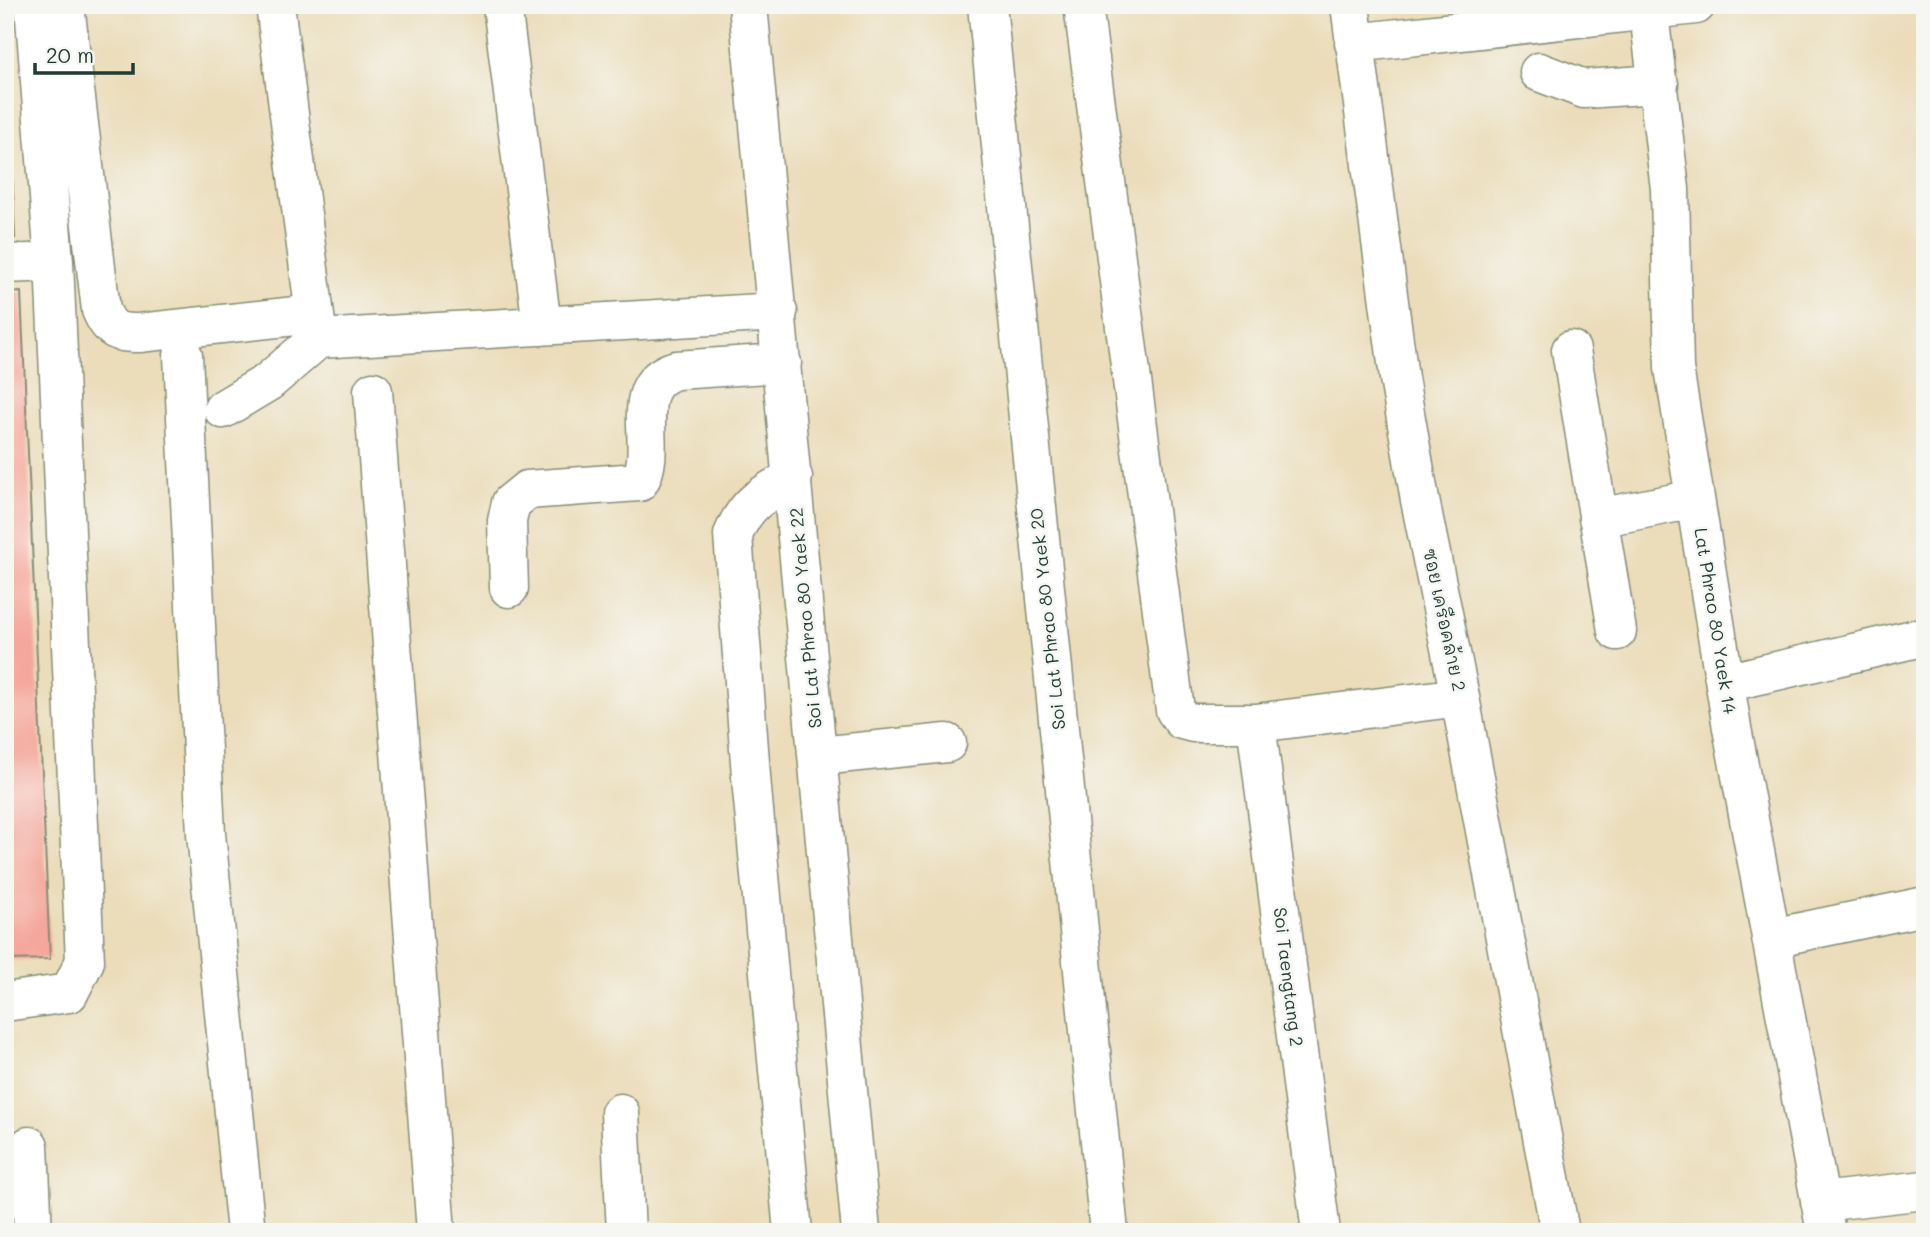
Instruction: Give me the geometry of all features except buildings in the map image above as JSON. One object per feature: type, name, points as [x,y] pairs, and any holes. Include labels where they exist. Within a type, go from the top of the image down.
[{"type":"street","points":[[5,1002],[69,993],[85,961],[54,262],[34,5]]},
{"type":"street","points":[[65,5],[101,310],[108,326],[118,333],[316,326],[542,326],[778,312]]},
{"type":"street","points":[[223,408],[268,382],[316,326],[275,5]]},
{"type":"street","points":[[502,5],[542,326]]},
{"type":"street","name":"Soi Lat Phrao 80 Yaek 22","points":[[748,5],[862,1232]]},
{"type":"street","name":"Soi Lat Phrao 80 Yaek 20","points":[[986,5],[1110,1232]]},
{"type":"street","points":[[1083,5],[1175,710],[1182,720],[1193,723],[1256,723],[1460,697]]},
{"type":"street","name":"ซอย เครือคล้าย 2","points":[[1350,5],[1399,378],[1560,1232]]},
{"type":"street","points":[[1354,43],[1696,5]]},
{"type":"street","name":"Lat Phrao 80 Yaek 14","points":[[1648,9],[1670,189],[1674,368],[1725,683],[1823,1217]]},
{"type":"street","points":[[1539,72],[1584,89],[1659,84]]},
{"type":"street","points":[[5,264],[54,262]]},
{"type":"street","points":[[1571,350],[1617,631]]},
{"type":"street","points":[[183,355],[206,834],[246,1232]]},
{"type":"street","points":[[509,588],[507,521],[511,503],[527,490],[639,482],[645,466],[647,404],[652,384],[661,375],[677,370],[782,363]]},
{"type":"street","points":[[373,391],[436,1232]]},
{"type":"street","points":[[793,477],[755,500],[741,515],[733,535],[752,789],[793,1232]]},
{"type":"street","points":[[1598,518],[1695,499]]},
{"type":"street","points":[[1725,683],[1913,639]]},
{"type":"street","name":"Soi Taengtang 2","points":[[1256,723],[1321,1232]]},
{"type":"street","points":[[819,756],[947,743]]},
{"type":"street","points":[[1772,939],[1925,906]]},
{"type":"street","points":[[620,1113],[626,1232]]},
{"type":"street","points":[[29,1146],[33,1232]]},
{"type":"street","points":[[1823,1217],[1925,1190]]}]
